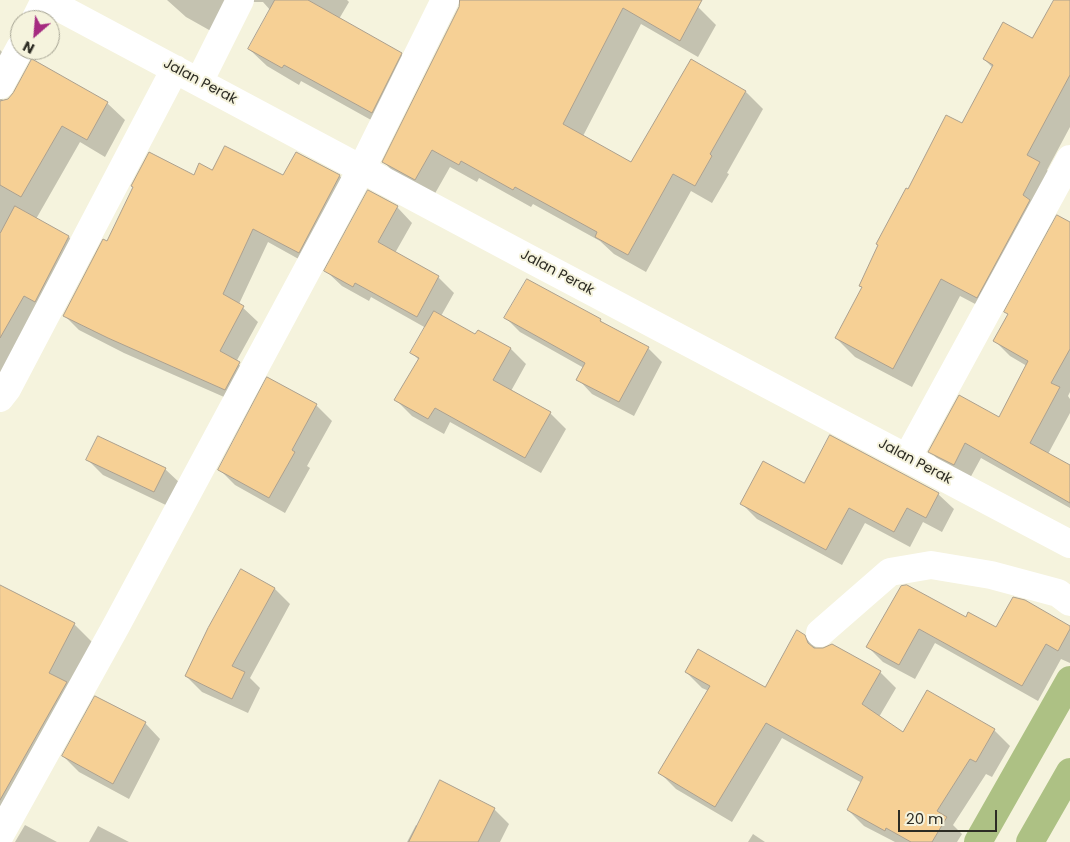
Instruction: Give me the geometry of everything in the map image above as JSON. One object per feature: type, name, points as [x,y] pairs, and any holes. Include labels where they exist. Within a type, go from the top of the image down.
[{"type":"main road","points":[[978,842],[1070,680]]},
{"type":"main road","points":[[1030,842],[1070,772]]},
{"type":"street","name":"Jalan Perak","points":[[45,0],[1070,544]]},
{"type":"street","points":[[200,82],[240,0]]},
{"type":"street","points":[[0,835],[116,626],[362,168],[445,0]]},
{"type":"street","points":[[0,85],[14,60]]},
{"type":"street","points":[[0,398],[12,381],[175,69]]},
{"type":"street","points":[[908,458],[1070,158]]},
{"type":"street","points":[[820,633],[890,572],[932,565],[1001,577],[1058,593],[1070,602]]},
{"type":"building","points":[[275,0],[308,0],[402,53],[372,113],[284,65],[282,68],[248,49]]},
{"type":"building","points":[[460,0],[702,0],[680,41],[623,8],[563,124],[631,162],[691,59],[746,91],[710,154],[712,156],[695,186],[673,174],[628,255],[595,237],[597,232],[515,187],[513,190],[461,161],[459,165],[432,150],[415,180],[382,162],[459,7]]},
{"type":"building","points":[[1054,0],[1070,0],[1070,75],[1027,155],[1040,162],[1023,195],[1030,200],[977,298],[941,279],[893,369],[835,338],[862,287],[859,286],[878,245],[876,244],[906,188],[908,189],[946,115],[962,123],[993,65],[983,59],[1003,22],[1032,38]]},
{"type":"building","points":[[31,60],[34,60],[108,102],[87,140],[62,126],[21,197],[0,185],[0,101],[8,99]]},
{"type":"building","points":[[225,146],[283,175],[296,152],[340,175],[299,253],[253,229],[223,294],[244,306],[220,351],[240,362],[225,390],[63,316],[103,239],[107,241],[133,187],[131,186],[149,152],[194,175],[199,163],[212,170]]},
{"type":"building","points":[[368,190],[398,206],[378,242],[439,276],[417,317],[355,283],[353,287],[324,271]]},
{"type":"building","points":[[15,206],[69,236],[35,302],[24,296],[0,338],[0,234]]},
{"type":"building","points":[[1057,215],[1070,222],[1070,349],[1051,383],[1060,387],[1030,443],[1070,465],[1070,503],[965,443],[954,465],[928,452],[959,395],[999,417],[1028,361],[993,341],[1008,314],[1004,312]]},
{"type":"building","points":[[527,279],[649,347],[619,402],[576,380],[585,363],[504,318]]},
{"type":"building","points":[[434,311],[475,334],[478,330],[511,348],[493,380],[551,412],[525,458],[435,408],[428,419],[394,400],[419,358],[410,353]]},
{"type":"building","points":[[267,377],[317,404],[292,450],[295,452],[269,498],[218,470]]},
{"type":"building","points":[[830,435],[939,493],[926,518],[907,508],[894,532],[849,508],[826,550],[740,504],[763,461],[804,483]]},
{"type":"building","points":[[98,436],[166,468],[154,492],[86,460]]},
{"type":"building","points":[[241,569],[275,588],[232,666],[245,672],[232,699],[185,676],[208,628]]},
{"type":"building","points":[[0,585],[75,623],[49,673],[67,682],[0,800]]},
{"type":"building","points":[[907,585],[966,617],[968,612],[996,627],[1013,597],[1025,600],[1070,626],[1070,629],[1058,651],[1046,644],[1022,686],[919,629],[899,665],[866,647],[901,586]]},
{"type":"building","points":[[797,630],[805,635],[808,643],[814,648],[823,648],[832,644],[881,671],[862,704],[903,732],[927,690],[995,729],[976,762],[970,759],[937,811],[947,817],[932,842],[911,842],[886,828],[885,831],[847,810],[863,777],[766,723],[715,807],[658,773],[710,686],[685,672],[698,649],[765,687]]},
{"type":"building","points":[[95,696],[146,722],[113,784],[62,756]]},
{"type":"building","points":[[440,780],[495,808],[478,842],[409,842]]}]
